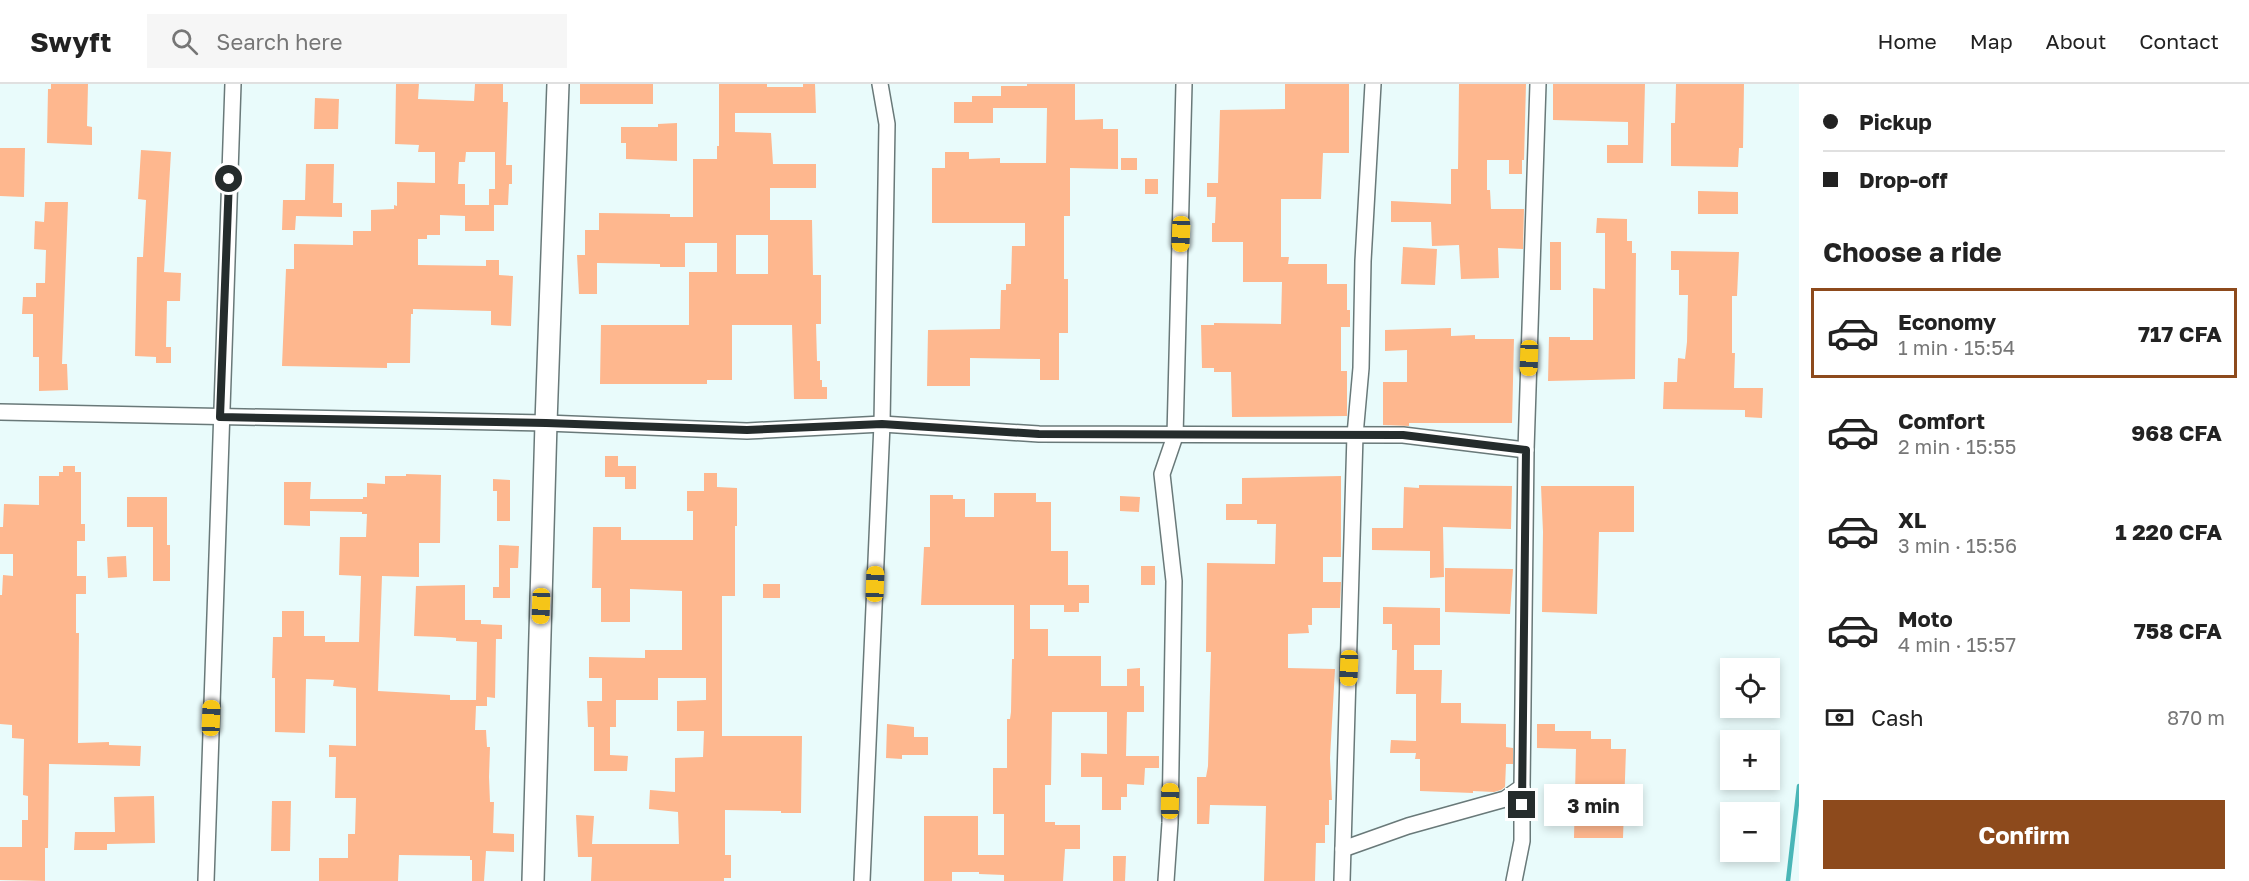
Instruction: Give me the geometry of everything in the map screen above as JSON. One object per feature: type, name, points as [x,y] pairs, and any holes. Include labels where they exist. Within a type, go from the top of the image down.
[{"type":"street","points":[[206,881],[232,84]]},
{"type":"street","points":[[533,881],[558,84]]},
{"type":"street","points":[[862,881],[882,424],[887,124],[880,84]]},
{"type":"street","points":[[1166,881],[1170,823],[1174,581],[1162,474],[1175,436],[1184,84]]},
{"type":"street","points":[[1342,881],[1354,435],[1360,368],[1372,84]]},
{"type":"street","points":[[1514,881],[1522,841],[1526,450],[1538,84]]},
{"type":"street","points":[[0,412],[546,423],[747,430],[882,424],[1039,434],[1403,435],[1526,450]]},
{"type":"street","points":[[1343,849],[1408,826],[1505,799],[1522,787]]},
{"type":"building","points":[[51,84],[88,84],[87,126],[92,127],[92,145],[47,143],[48,89],[51,89]]},
{"type":"building","points":[[396,84],[419,84],[418,99],[474,101],[475,84],[503,84],[503,102],[508,102],[506,165],[512,165],[512,184],[509,184],[508,205],[489,205],[489,189],[495,189],[495,152],[466,152],[465,162],[459,162],[458,184],[465,184],[465,216],[440,215],[440,235],[427,235],[427,239],[418,239],[418,265],[486,266],[486,260],[499,260],[499,275],[513,276],[511,326],[491,325],[491,311],[413,309],[410,363],[387,363],[387,368],[282,366],[286,269],[294,269],[294,244],[353,245],[353,231],[371,231],[371,210],[394,209],[394,205],[397,206],[397,182],[435,183],[435,152],[418,152],[419,145],[395,144]]},
{"type":"building","points":[[580,84],[653,84],[653,104],[580,104]]},
{"type":"building","points":[[719,84],[803,87],[803,84],[815,84],[816,113],[735,113],[735,132],[771,133],[773,164],[816,164],[816,188],[770,188],[770,220],[812,220],[813,275],[821,275],[821,324],[816,324],[817,361],[820,361],[822,387],[827,387],[827,399],[794,399],[792,325],[732,325],[732,380],[707,380],[707,384],[600,384],[601,325],[689,325],[689,272],[717,272],[717,243],[685,243],[685,267],[660,267],[660,264],[597,263],[597,294],[579,294],[577,255],[585,255],[585,230],[599,230],[599,213],[670,214],[670,217],[693,217],[693,159],[717,159],[717,146],[719,146]],"holes":[[[736,235],[768,235],[768,274],[736,274]]]},
{"type":"building","points":[[1027,84],[1075,84],[1075,120],[1103,119],[1103,129],[1118,129],[1118,169],[1070,168],[1070,216],[1064,216],[1064,279],[1068,279],[1068,333],[1059,333],[1059,380],[1040,380],[1040,359],[970,358],[970,386],[927,386],[928,330],[1000,329],[1001,290],[1006,290],[1006,284],[1011,284],[1012,246],[1025,246],[1025,223],[932,223],[932,168],[945,168],[945,152],[969,152],[969,159],[1000,158],[1000,163],[1046,163],[1047,108],[993,108],[993,123],[954,123],[954,102],[972,102],[972,96],[1001,96],[1001,86],[1027,86]]},
{"type":"building","points":[[1285,84],[1349,84],[1349,153],[1323,153],[1321,199],[1281,199],[1281,257],[1289,257],[1288,264],[1327,264],[1327,284],[1347,284],[1347,310],[1350,310],[1350,327],[1341,327],[1341,371],[1347,371],[1347,416],[1232,417],[1231,372],[1214,372],[1214,368],[1202,368],[1201,325],[1214,325],[1214,323],[1281,324],[1282,282],[1243,282],[1243,242],[1212,242],[1216,197],[1207,197],[1207,183],[1218,183],[1220,110],[1285,109]]},
{"type":"building","points":[[1459,84],[1526,84],[1522,174],[1509,174],[1509,160],[1487,160],[1487,190],[1490,190],[1491,209],[1524,209],[1523,249],[1498,248],[1499,278],[1461,279],[1459,245],[1432,246],[1431,222],[1391,222],[1391,201],[1451,204],[1451,169],[1458,169]]},
{"type":"building","points":[[1553,84],[1645,84],[1643,163],[1607,163],[1607,145],[1628,145],[1628,122],[1553,120]]},
{"type":"building","points":[[1676,84],[1744,84],[1743,148],[1739,148],[1738,167],[1671,166],[1671,123],[1675,123]]},
{"type":"building","points":[[315,98],[339,99],[338,129],[314,129]]},
{"type":"building","points":[[677,123],[677,161],[626,159],[626,143],[621,143],[621,127],[658,127],[658,124]]},
{"type":"building","points":[[0,148],[25,148],[24,197],[0,196]]},
{"type":"building","points":[[141,150],[171,152],[164,272],[181,273],[180,301],[167,301],[166,347],[171,347],[171,363],[156,363],[156,357],[135,356],[137,257],[143,257],[146,200],[138,199]]},
{"type":"building","points":[[1121,158],[1137,158],[1137,170],[1121,170]]},
{"type":"building","points":[[306,164],[334,164],[333,203],[342,203],[342,217],[296,216],[295,230],[282,230],[283,200],[305,200]]},
{"type":"building","points":[[1145,179],[1158,179],[1158,194],[1145,194]]},
{"type":"building","points":[[1698,191],[1738,192],[1738,214],[1698,214]]},
{"type":"building","points":[[45,202],[68,202],[62,364],[67,364],[68,390],[39,391],[39,357],[33,357],[33,314],[22,314],[23,297],[36,297],[36,283],[45,283],[46,250],[34,249],[35,221],[44,222]]},
{"type":"building","points":[[465,205],[494,205],[494,231],[465,231]]},
{"type":"building","points":[[1597,218],[1627,219],[1627,241],[1632,241],[1632,253],[1636,253],[1635,379],[1548,381],[1549,337],[1593,340],[1593,288],[1605,289],[1605,233],[1596,233]]},
{"type":"building","points":[[1550,242],[1561,242],[1561,290],[1550,290]]},
{"type":"building","points":[[1403,247],[1437,249],[1435,285],[1401,284]]},
{"type":"building","points":[[1671,251],[1739,252],[1737,296],[1732,296],[1734,388],[1763,388],[1762,418],[1745,417],[1745,410],[1663,409],[1664,382],[1677,382],[1678,358],[1685,359],[1687,342],[1688,295],[1679,295],[1679,270],[1671,270]]},
{"type":"building","points":[[1451,328],[1451,336],[1475,335],[1475,339],[1514,339],[1512,423],[1383,425],[1383,382],[1407,382],[1407,350],[1385,351],[1385,330]]},
{"type":"building","points":[[605,456],[618,456],[618,466],[636,466],[636,489],[625,489],[625,477],[605,477]]},
{"type":"building","points":[[63,466],[75,466],[75,472],[81,472],[81,524],[85,524],[85,541],[77,541],[77,576],[86,576],[86,594],[76,594],[76,633],[79,633],[78,743],[109,742],[109,745],[141,746],[140,766],[49,764],[48,848],[45,848],[45,881],[0,880],[0,847],[22,847],[22,820],[28,820],[28,796],[23,795],[24,739],[12,738],[12,725],[0,724],[0,595],[2,595],[3,575],[13,576],[13,554],[0,554],[0,527],[3,527],[4,504],[39,505],[39,476],[59,476],[59,472],[63,472]]},
{"type":"building","points":[[704,473],[717,473],[717,487],[737,488],[735,596],[722,596],[722,736],[802,736],[801,813],[725,810],[725,855],[731,855],[731,878],[724,878],[724,881],[591,881],[592,857],[578,857],[576,815],[594,816],[592,844],[679,844],[678,812],[649,809],[650,790],[675,792],[675,758],[703,757],[704,731],[677,731],[677,701],[706,700],[706,678],[658,678],[658,700],[616,700],[616,727],[610,727],[610,755],[628,756],[627,771],[594,771],[594,727],[588,727],[587,701],[602,701],[602,678],[589,678],[589,657],[645,658],[645,650],[682,650],[682,591],[630,589],[630,622],[601,622],[601,588],[592,588],[593,527],[621,527],[621,540],[693,540],[693,511],[687,511],[687,491],[704,491]]},
{"type":"building","points":[[406,474],[441,475],[440,543],[419,543],[419,577],[382,576],[378,691],[450,695],[450,700],[476,700],[477,642],[456,641],[456,638],[414,636],[416,586],[465,585],[465,620],[481,620],[481,624],[502,625],[502,639],[496,639],[495,698],[487,697],[487,706],[476,706],[475,730],[486,730],[487,747],[490,747],[490,802],[494,802],[493,833],[514,834],[514,852],[486,851],[484,881],[472,881],[470,856],[399,855],[398,881],[319,881],[319,858],[348,858],[348,834],[355,834],[356,798],[335,798],[336,757],[329,757],[329,745],[356,746],[356,688],[333,686],[334,680],[306,679],[305,733],[275,732],[275,678],[272,678],[273,637],[282,637],[282,611],[304,611],[304,636],[325,636],[325,642],[359,642],[361,576],[339,575],[340,537],[366,537],[367,514],[310,511],[310,526],[284,525],[284,482],[311,482],[310,499],[363,499],[367,497],[367,483],[385,484],[385,476],[406,476]]},
{"type":"building","points":[[1341,476],[1341,557],[1323,557],[1323,582],[1341,582],[1340,608],[1312,608],[1312,625],[1308,625],[1309,633],[1288,634],[1288,668],[1335,669],[1330,758],[1332,800],[1329,800],[1329,825],[1325,825],[1325,843],[1316,843],[1315,881],[1264,881],[1266,806],[1210,805],[1209,824],[1197,824],[1197,777],[1206,777],[1208,766],[1211,652],[1206,652],[1207,563],[1275,564],[1276,524],[1257,524],[1257,520],[1226,520],[1226,504],[1242,504],[1242,478]]},
{"type":"building","points":[[493,479],[510,480],[510,521],[497,521],[497,491],[493,491]]},
{"type":"building","points":[[1419,485],[1512,486],[1511,529],[1443,527],[1444,577],[1430,578],[1430,551],[1372,550],[1372,528],[1403,528],[1404,487],[1419,488]]},
{"type":"building","points":[[1541,486],[1634,486],[1634,532],[1599,532],[1597,614],[1542,612]]},
{"type":"building","points":[[994,493],[1036,493],[1036,502],[1051,502],[1051,551],[1068,551],[1068,585],[1089,585],[1089,603],[1079,603],[1079,612],[1064,612],[1064,605],[1030,605],[1030,629],[1048,629],[1048,656],[1101,656],[1101,686],[1127,686],[1127,669],[1140,668],[1140,686],[1144,686],[1144,712],[1127,712],[1126,756],[1159,756],[1159,768],[1145,768],[1144,785],[1127,784],[1127,797],[1121,797],[1121,810],[1102,810],[1102,777],[1081,777],[1081,753],[1107,754],[1107,712],[1052,712],[1051,785],[1045,785],[1045,822],[1055,822],[1055,825],[1080,825],[1080,849],[1065,849],[1063,881],[1004,881],[1004,875],[952,872],[952,881],[924,881],[924,816],[978,816],[978,855],[1004,855],[1004,814],[993,814],[993,768],[1007,768],[1007,719],[1010,719],[1011,712],[1012,659],[1014,659],[1014,605],[921,605],[924,547],[930,547],[930,495],[953,495],[953,499],[965,499],[965,517],[994,517]]},
{"type":"building","points":[[1120,496],[1140,497],[1139,512],[1120,511]]},
{"type":"building","points":[[127,497],[167,497],[170,581],[153,581],[153,527],[127,527]]},
{"type":"building","points":[[499,545],[519,546],[518,568],[510,568],[510,598],[493,598],[493,587],[499,587]]},
{"type":"building","points":[[126,556],[127,577],[108,578],[107,557]]},
{"type":"building","points":[[1141,566],[1155,566],[1155,585],[1141,585]]},
{"type":"building","points":[[1445,568],[1513,569],[1510,614],[1445,612]]},
{"type":"building","points":[[763,584],[780,584],[780,598],[763,598]]},
{"type":"building","points":[[1383,607],[1440,608],[1440,645],[1414,645],[1414,670],[1442,670],[1441,703],[1461,703],[1461,723],[1506,724],[1506,747],[1513,748],[1513,764],[1506,764],[1505,787],[1501,790],[1473,791],[1473,793],[1420,791],[1420,759],[1415,759],[1416,753],[1390,753],[1391,740],[1416,741],[1416,694],[1396,694],[1397,650],[1392,650],[1392,624],[1383,624]]},
{"type":"building","points":[[887,724],[914,727],[914,737],[928,737],[928,755],[902,755],[902,759],[886,758]]},
{"type":"building","points":[[1537,724],[1555,724],[1555,731],[1591,731],[1591,739],[1611,739],[1611,749],[1626,749],[1623,838],[1574,838],[1576,749],[1537,748]]},
{"type":"building","points":[[154,796],[155,843],[107,844],[107,850],[74,850],[75,832],[115,832],[114,797]]},
{"type":"building","points":[[272,801],[291,801],[290,851],[271,851]]},
{"type":"building","points":[[1113,856],[1126,856],[1125,881],[1113,881]]},
{"type":"waterway","points":[[1788,881],[1799,786]]},
{"type":"route","points":[[229,179],[220,417],[546,423],[747,430],[882,424],[1039,434],[1403,435],[1526,450],[1522,805]]}]
